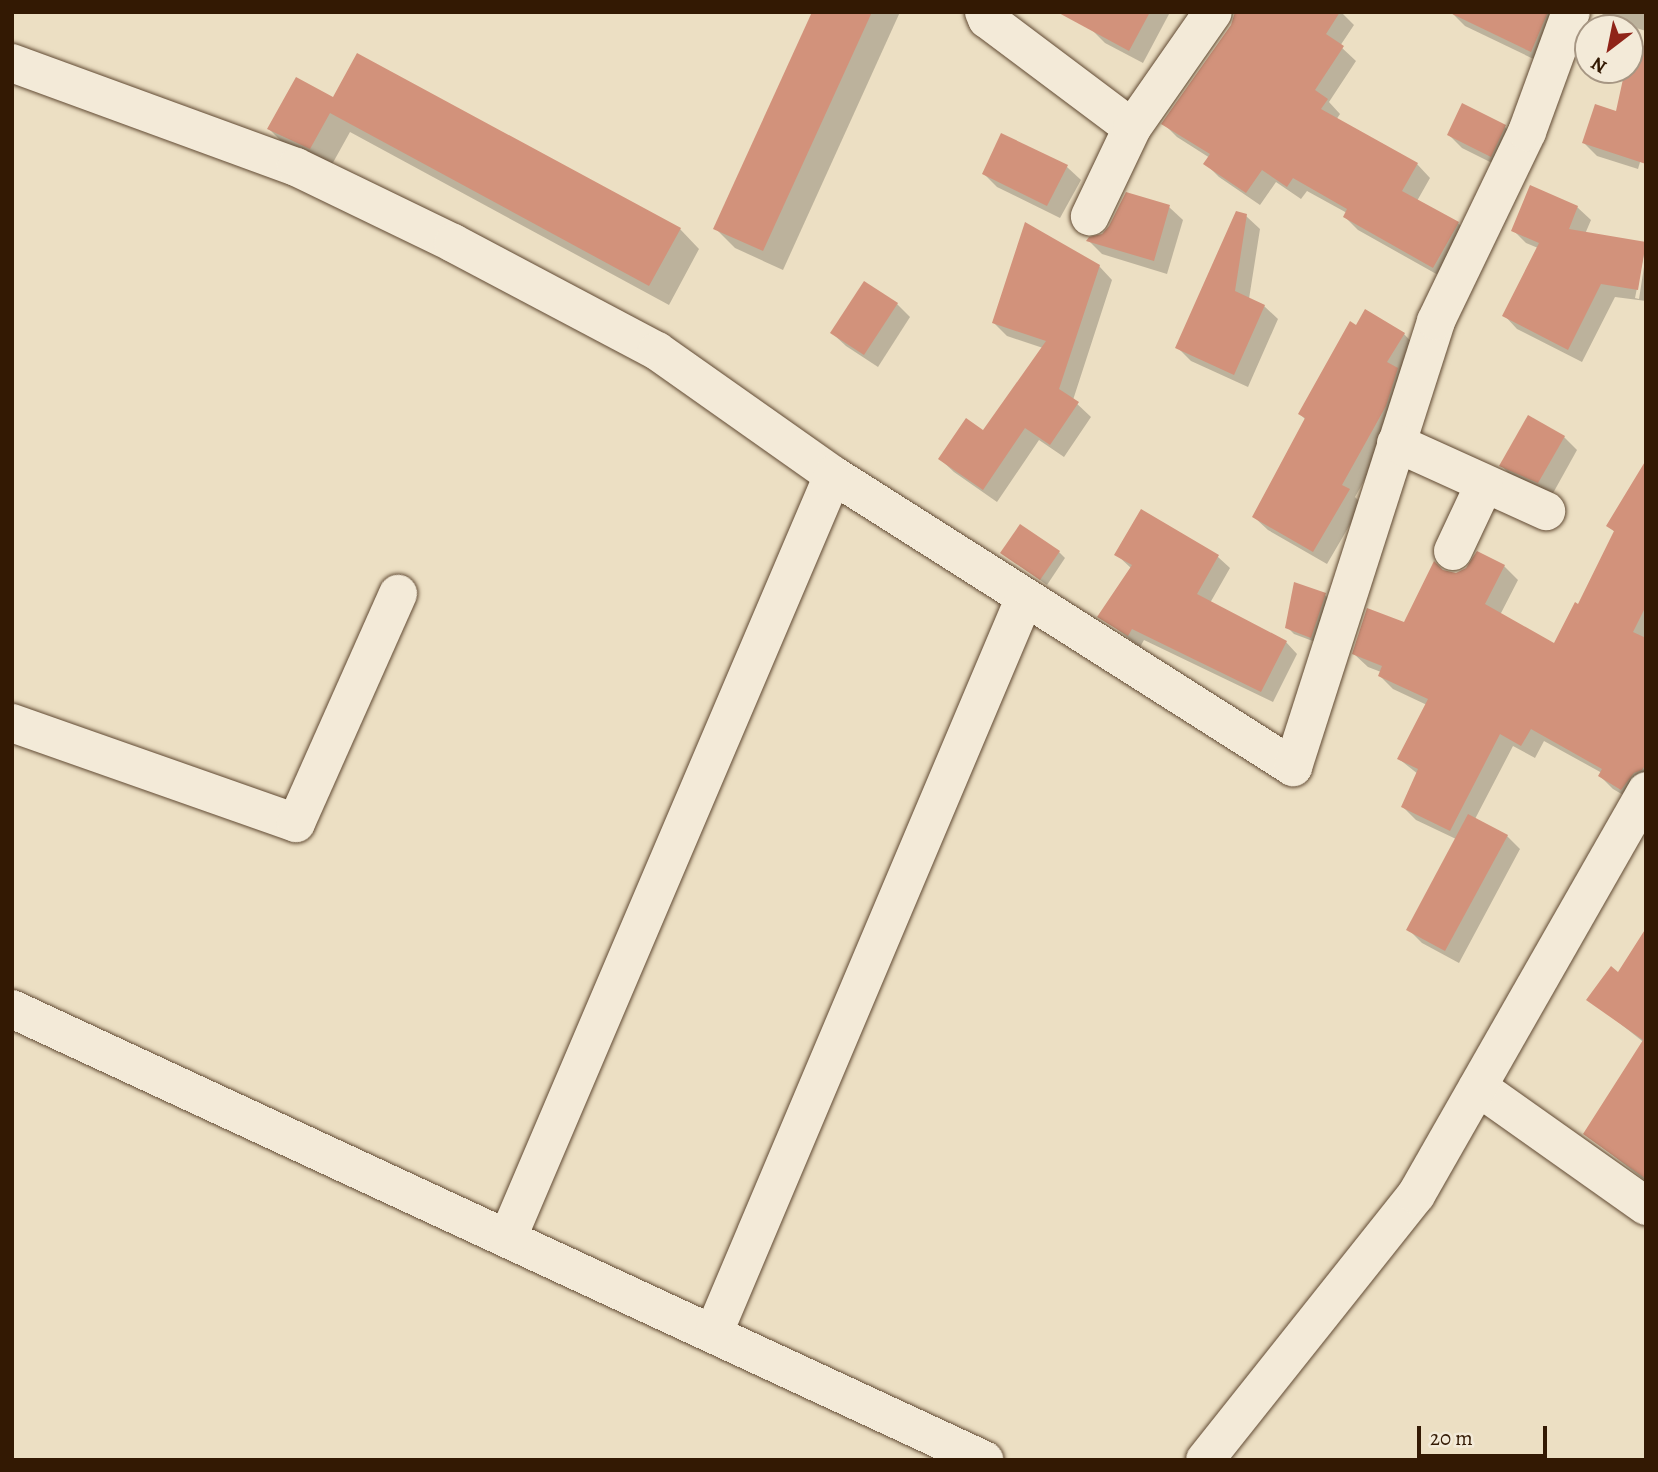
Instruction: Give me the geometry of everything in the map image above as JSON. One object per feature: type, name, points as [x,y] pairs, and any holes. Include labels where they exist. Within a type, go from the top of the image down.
[{"type":"street","points":[[985,12],[987,19],[1132,128]]},
{"type":"street","points":[[1090,216],[1132,128],[1213,12]]},
{"type":"street","points":[[12,63],[296,167],[453,243],[657,351],[833,475],[1293,767],[1436,321],[1527,132],[1572,12]]},
{"type":"street","points":[[1396,443],[1483,485],[1546,511]]},
{"type":"street","points":[[508,1237],[833,475]]},
{"type":"street","points":[[1453,551],[1483,485]]},
{"type":"street","points":[[12,723],[296,823],[398,594]]},
{"type":"street","points":[[714,1332],[1025,597]]},
{"type":"street","points":[[1205,1460],[1416,1195],[1646,791]]},
{"type":"street","points":[[12,1009],[714,1332],[984,1460]]},
{"type":"street","points":[[1478,1087],[1646,1206]]},
{"type":"building","points":[[812,12],[872,12],[763,251],[713,229]]},
{"type":"building","points":[[1057,12],[1150,12],[1129,51]]},
{"type":"building","points":[[1235,12],[1340,12],[1326,34],[1344,46],[1315,90],[1328,99],[1321,109],[1418,163],[1402,191],[1459,222],[1433,268],[1343,217],[1347,209],[1293,178],[1287,187],[1262,170],[1246,193],[1203,164],[1210,154],[1161,124],[1231,25]]},
{"type":"building","points":[[1448,12],[1548,12],[1531,52]]},
{"type":"building","points":[[1646,46],[1646,164],[1582,143],[1595,104],[1616,111],[1622,84],[1644,84]]},
{"type":"building","points":[[357,53],[681,228],[649,286],[330,113],[310,149],[267,129],[296,77],[333,97]]},
{"type":"building","points":[[1462,103],[1506,125],[1491,157],[1447,135]]},
{"type":"building","points":[[1001,133],[1068,165],[1047,206],[982,174]]},
{"type":"building","points":[[1530,185],[1578,206],[1569,229],[1646,242],[1638,290],[1601,284],[1568,350],[1502,316],[1539,243],[1511,231]]},
{"type":"building","points":[[1126,192],[1170,205],[1154,261],[1086,241],[1089,237],[1102,234],[1109,226]]},
{"type":"building","points":[[1236,211],[1247,214],[1235,291],[1265,305],[1234,375],[1175,348]]},
{"type":"building","points":[[1025,222],[1100,265],[1059,389],[1079,402],[1050,445],[1025,428],[983,490],[938,459],[966,418],[983,430],[1046,341],[992,323]]},
{"type":"building","points":[[864,281],[898,303],[864,355],[830,333]]},
{"type":"building","points":[[1365,309],[1405,333],[1387,362],[1398,368],[1386,406],[1342,485],[1350,489],[1313,552],[1252,517],[1305,418],[1298,414],[1350,321],[1356,325]]},
{"type":"building","points":[[1528,415],[1565,436],[1538,483],[1499,466]]},
{"type":"building","points":[[1646,460],[1646,606],[1633,632],[1646,638],[1646,764],[1642,770],[1634,773],[1621,790],[1598,776],[1602,769],[1531,729],[1521,746],[1500,734],[1450,831],[1401,807],[1418,769],[1397,759],[1428,699],[1378,676],[1382,666],[1352,654],[1367,608],[1404,622],[1434,561],[1443,570],[1456,573],[1466,568],[1477,551],[1505,565],[1485,604],[1554,643],[1575,602],[1578,604],[1614,531],[1606,526]]},
{"type":"building","points":[[1141,509],[1219,555],[1197,594],[1287,641],[1261,692],[1132,629],[1128,636],[1097,617],[1132,565],[1114,555]]},
{"type":"building","points":[[1020,524],[1060,551],[1040,580],[1000,553]]},
{"type":"building","points":[[1294,582],[1326,593],[1311,638],[1285,628]]},
{"type":"building","points":[[1468,814],[1508,835],[1445,951],[1406,930]]},
{"type":"building","points":[[1646,928],[1646,1179],[1583,1134],[1643,1040],[1586,1000],[1611,966],[1618,972]]}]
